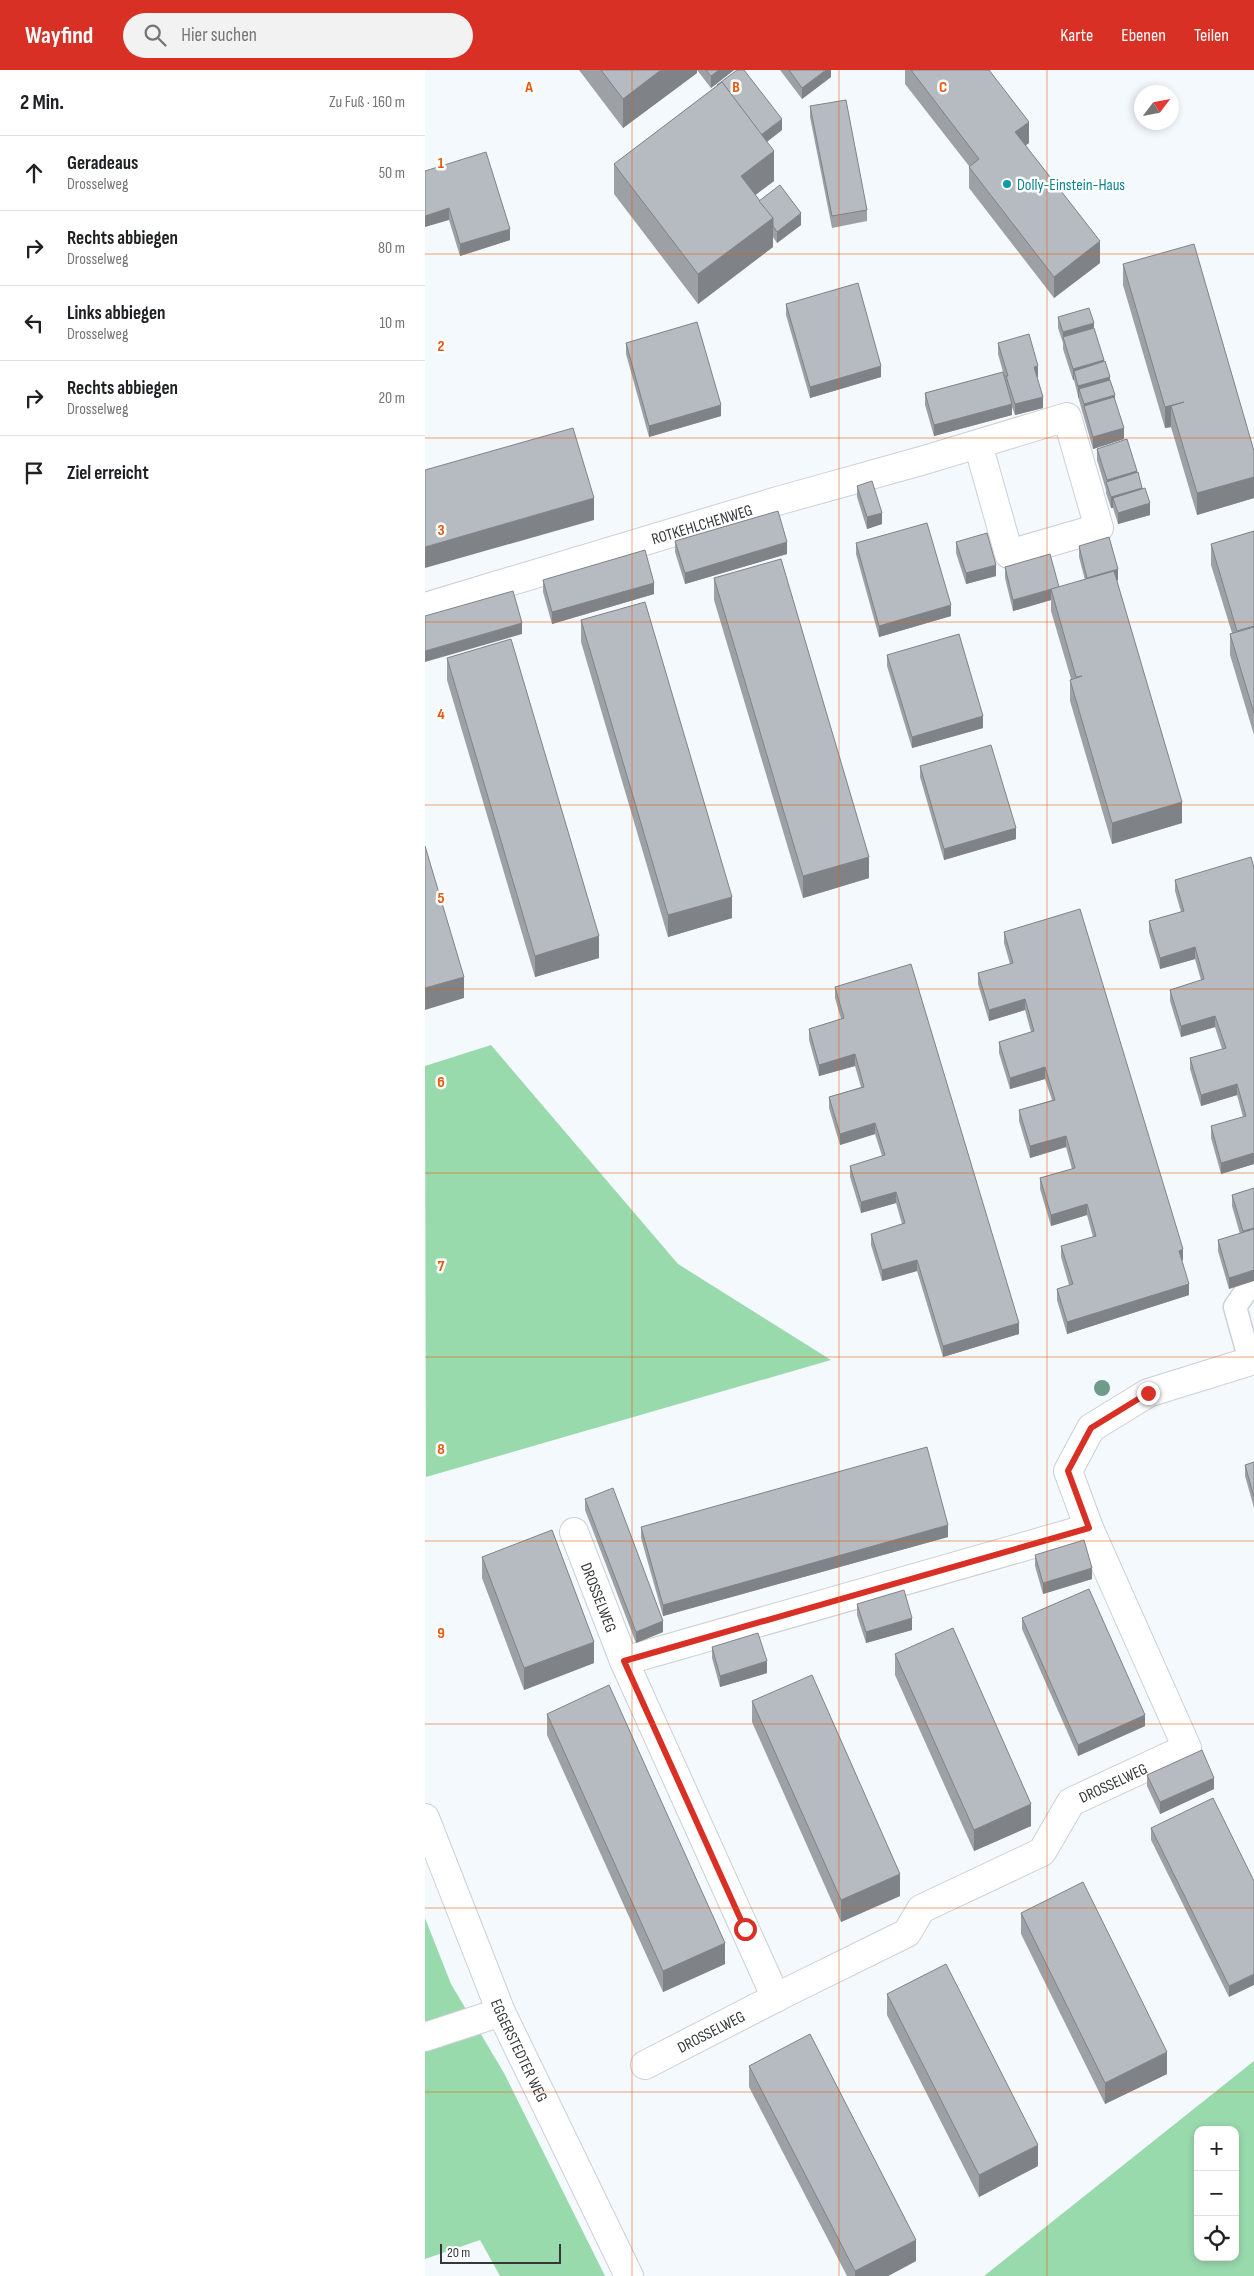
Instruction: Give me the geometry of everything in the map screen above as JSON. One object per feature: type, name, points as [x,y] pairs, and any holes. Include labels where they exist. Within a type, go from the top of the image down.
[{"type":"street","name":"ROTKEHLCHENWEG","points":[[425,607],[781,500],[1067,417],[1099,528],[1009,554],[978,444]]},
{"type":"street","name":"DROSSELWEG","points":[[645,2066],[907,1933],[921,1909],[1042,1852],[1071,1802],[1187,1748],[1089,1528],[1068,1471],[1091,1428],[1148,1393],[1252,1361]]},
{"type":"street","points":[[624,1661],[1089,1528]]},
{"type":"street","name":"DROSSELWEG","points":[[574,1532],[624,1661],[777,1998]]},
{"type":"street","name":"EGGERSTEDTER WEG","points":[[425,1818],[501,2012],[629,2276]]},
{"type":"street","points":[[425,2037],[501,2012]]},
{"type":"lane","points":[[1248,1283],[1248,1288],[1235,1308],[1252,1361]]},
{"type":"green space","points":[[491,1045],[678,1264],[831,1360],[426,1477],[425,1066]]},
{"type":"green space","points":[[425,1918],[451,1984],[504,2073],[605,2276],[500,2276],[480,2240],[425,2259]]},
{"type":"green space","points":[[1254,2061],[1254,2276],[984,2276]]},
{"type":"building","points":[[601,70],[661,70],[623,99]]},
{"type":"building","points":[[706,70],[719,70],[711,76]]},
{"type":"building","points":[[737,70],[744,70],[782,119],[761,135],[722,82],[717,85]]},
{"type":"building","points":[[789,70],[826,70],[802,88]]},
{"type":"building","name":"Dolly-Einstein-Haus","points":[[911,70],[989,70],[1029,122],[1015,132],[1100,241],[1054,277],[969,167],[979,159]]},
{"type":"building","points":[[722,82],[774,151],[741,176],[773,218],[698,274],[614,164]]},
{"type":"building","points":[[846,100],[867,210],[832,216],[810,106]]},
{"type":"building","points":[[486,152],[510,229],[460,244],[449,208],[425,216],[425,171]]},
{"type":"building","points":[[780,185],[801,213],[777,232],[773,226],[773,218],[759,201]]},
{"type":"building","points":[[1194,244],[1254,451],[1254,477],[1197,493],[1171,406],[1184,402],[1165,407],[1123,264]]},
{"type":"building","points":[[858,283],[881,366],[810,387],[786,304]]},
{"type":"building","points":[[1089,308],[1094,323],[1063,332],[1058,317]]},
{"type":"building","points":[[697,322],[721,405],[649,426],[626,343]]},
{"type":"building","points":[[1094,328],[1104,360],[1073,369],[1063,337]]},
{"type":"building","points":[[1029,334],[1038,366],[1034,367],[1043,397],[1015,404],[998,343]]},
{"type":"building","points":[[1105,361],[1110,377],[1078,386],[1074,371]]},
{"type":"building","points":[[1003,372],[1012,404],[934,425],[925,393]]},
{"type":"building","points":[[1110,380],[1115,395],[1084,404],[1079,389]]},
{"type":"building","points":[[1114,397],[1124,428],[1093,437],[1084,406]]},
{"type":"building","points":[[573,428],[594,498],[425,547],[425,470]]},
{"type":"building","points":[[1127,439],[1137,471],[1107,480],[1097,449]]},
{"type":"building","points":[[1138,472],[1142,488],[1111,497],[1106,482]]},
{"type":"building","points":[[872,481],[882,513],[867,517],[857,486]]},
{"type":"building","points":[[1145,488],[1150,503],[1118,513],[1113,498]]},
{"type":"building","points":[[778,511],[787,542],[685,573],[675,541]]},
{"type":"building","points":[[927,523],[951,605],[879,626],[856,543]]},
{"type":"building","points":[[1254,531],[1254,626],[1237,631],[1211,544]]},
{"type":"building","points":[[987,533],[996,565],[966,573],[956,542]]},
{"type":"building","points":[[1109,537],[1118,569],[1087,578],[1079,546]]},
{"type":"building","points":[[645,550],[654,583],[552,612],[543,580]]},
{"type":"building","points":[[1050,554],[1059,587],[1013,600],[1005,567]]},
{"type":"building","points":[[781,559],[869,857],[803,876],[714,578]]},
{"type":"building","points":[[1114,571],[1182,802],[1112,823],[1070,680],[1082,676],[1076,677],[1051,589]]},
{"type":"building","points":[[513,591],[522,623],[425,651],[425,616]]},
{"type":"building","points":[[645,602],[732,897],[668,915],[581,620]]},
{"type":"building","points":[[1254,627],[1254,713],[1230,634]]},
{"type":"building","points":[[959,634],[983,716],[912,737],[887,655]]},
{"type":"building","points":[[511,639],[599,936],[535,956],[447,658]]},
{"type":"building","points":[[991,745],[1016,828],[944,849],[920,766]]},
{"type":"building","points":[[425,846],[464,977],[425,988]]},
{"type":"building","points":[[1251,857],[1254,868],[1254,1153],[1221,1163],[1211,1126],[1246,1116],[1237,1084],[1201,1095],[1190,1058],[1226,1048],[1215,1016],[1181,1026],[1170,990],[1204,979],[1195,947],[1160,958],[1149,921],[1184,911],[1175,880]]},
{"type":"building","points":[[1080,909],[1183,1249],[1179,1251],[1189,1284],[1067,1322],[1057,1289],[1073,1284],[1061,1246],[1096,1236],[1087,1204],[1051,1215],[1040,1178],[1075,1168],[1066,1136],[1030,1146],[1019,1110],[1055,1100],[1045,1067],[1010,1078],[999,1042],[1034,1031],[1025,999],[989,1010],[978,973],[1013,963],[1004,932]]},
{"type":"building","points":[[911,964],[1019,1323],[943,1346],[917,1260],[882,1270],[871,1234],[905,1223],[896,1192],[861,1202],[850,1166],[885,1155],[875,1123],[840,1134],[829,1097],[864,1087],[855,1054],[819,1065],[809,1029],[844,1018],[835,987]]},
{"type":"building","points":[[1254,1188],[1254,1228],[1243,1231],[1232,1195]]},
{"type":"building","points":[[1254,1229],[1254,1270],[1229,1278],[1218,1240]]},
{"type":"building","points":[[927,1447],[948,1525],[663,1605],[641,1527]]},
{"type":"building","points":[[1254,1462],[1254,1497],[1245,1465]]},
{"type":"building","points":[[613,1488],[663,1621],[636,1632],[585,1499]]},
{"type":"building","points":[[552,1530],[594,1642],[524,1668],[482,1557]]},
{"type":"building","points":[[1084,1540],[1092,1568],[1043,1583],[1035,1555]]},
{"type":"building","points":[[1089,1589],[1145,1715],[1078,1745],[1022,1618]]},
{"type":"building","points":[[904,1590],[912,1618],[866,1632],[857,1604]]},
{"type":"building","points":[[953,1628],[1031,1804],[974,1830],[895,1654]]},
{"type":"building","points":[[758,1633],[767,1661],[720,1676],[712,1647]]},
{"type":"building","points":[[812,1675],[900,1874],[841,1900],[752,1701]]},
{"type":"building","points":[[609,1685],[725,1943],[663,1971],[547,1714]]},
{"type":"building","points":[[1202,1750],[1214,1778],[1160,1802],[1147,1775]]},
{"type":"building","points":[[1213,1798],[1254,1881],[1254,1974],[1229,1986],[1151,1828]]},
{"type":"building","points":[[1083,1882],[1167,2052],[1105,2083],[1021,1913]]},
{"type":"building","points":[[946,1964],[1038,2145],[979,2175],[887,1994]]},
{"type":"building","points":[[810,2034],[916,2240],[855,2271],[749,2066]]},
{"type":"place","name":"Dolly-Einstein-Haus","points":[[1007,184]]},
{"type":"route","points":[[745,1929],[624,1661],[1089,1528],[1068,1471],[1091,1428],[1148,1393]]}]
